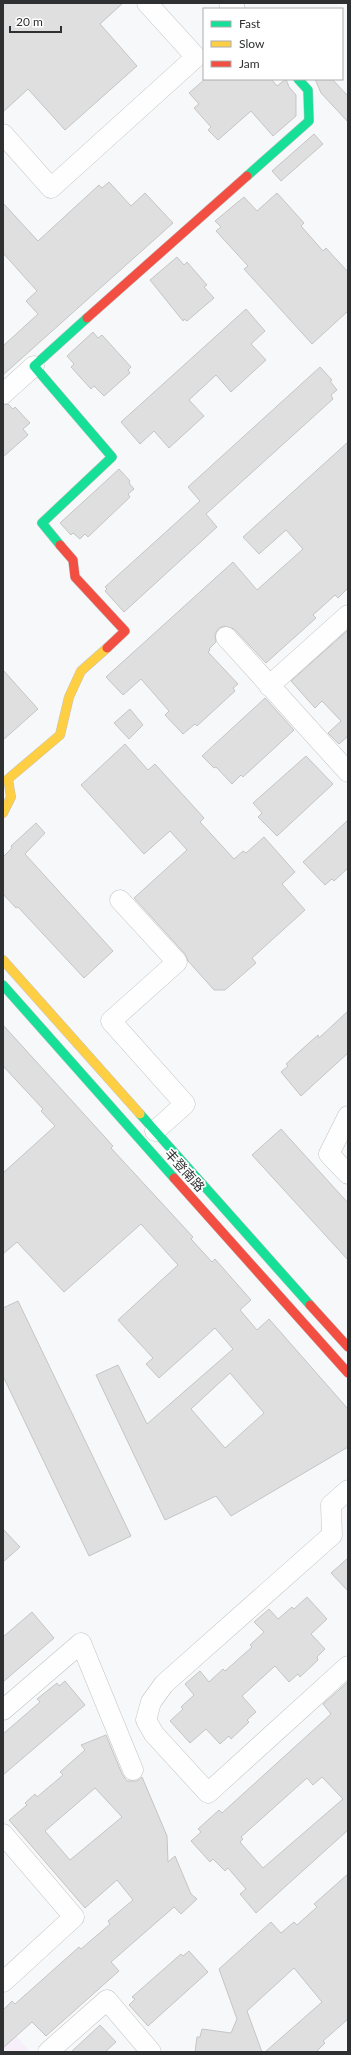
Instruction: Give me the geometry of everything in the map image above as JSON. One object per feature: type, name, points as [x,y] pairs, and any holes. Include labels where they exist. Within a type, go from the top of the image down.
[{"type":"street","points":[[3,134],[51,188],[196,57],[147,3]]},
{"type":"street","points":[[3,394],[309,121],[308,90],[299,80]]},
{"type":"street","points":[[3,813],[11,797],[8,779],[60,735],[69,698],[81,671],[125,631],[75,577],[73,560],[42,523],[112,457],[34,366]]},
{"type":"street","points":[[269,686],[348,614]]},
{"type":"street","points":[[226,638],[348,772]]},
{"type":"street","points":[[120,900],[177,962],[111,1021],[185,1104],[155,1131]]},
{"type":"street","name":"丰登南路","points":[[3,960],[348,1347]]},
{"type":"street","name":"丰登南路","points":[[3,985],[348,1373]]},
{"type":"street","points":[[348,1116],[329,1154],[348,1174]]},
{"type":"street","points":[[348,1490],[331,1505],[332,1535],[164,1684],[151,1702],[146,1720],[154,1734],[208,1793],[348,1666]]},
{"type":"street","points":[[3,1710],[81,1643],[133,1770]]},
{"type":"street","points":[[3,1834],[74,1918],[3,1982]]},
{"type":"street","points":[[48,2052],[107,2000],[151,2052]]},
{"type":"shaded area","points":[[3,2021],[30,2052],[3,2052]]},
{"type":"building","points":[[3,3],[123,3],[100,24],[137,66],[65,130],[28,89],[3,112]]},
{"type":"building","points":[[204,80],[272,80],[277,86],[286,80],[289,87],[296,95],[296,116],[273,136],[251,111],[218,140],[208,130],[211,127],[194,108],[199,104],[189,93]]},
{"type":"building","points":[[315,80],[333,80],[348,96],[348,122],[321,93]]},
{"type":"building","points":[[314,134],[323,144],[281,181],[272,171]]},
{"type":"building","points":[[109,182],[131,206],[145,193],[173,223],[3,375],[3,346],[38,314],[26,301],[37,291],[3,253],[3,203],[38,241],[99,185],[102,188]]},
{"type":"building","points":[[277,193],[304,223],[301,226],[323,251],[326,248],[348,272],[348,311],[312,344],[244,269],[248,266],[216,231],[221,227],[215,221],[244,197],[257,211]]},
{"type":"building","points":[[177,257],[184,265],[187,262],[207,285],[204,287],[214,298],[187,321],[184,319],[183,321],[150,280]]},
{"type":"building","points":[[246,309],[265,331],[251,344],[266,360],[231,392],[216,375],[189,400],[204,416],[169,448],[154,431],[140,444],[121,422]]},
{"type":"building","points":[[93,332],[98,338],[102,335],[131,367],[128,370],[130,373],[104,396],[94,386],[91,389],[71,367],[74,364],[67,356]]},
{"type":"building","points":[[320,367],[332,380],[330,381],[337,390],[331,395],[333,399],[206,514],[217,527],[124,612],[105,591],[107,589],[105,587],[200,501],[188,487]]},
{"type":"building","points":[[8,404],[13,409],[15,407],[30,423],[23,429],[28,435],[3,457],[3,405]]},
{"type":"building","points":[[348,442],[348,588],[338,598],[335,595],[313,615],[316,618],[266,663],[234,629],[224,626],[219,628],[215,634],[216,642],[208,652],[238,684],[233,688],[235,691],[197,726],[195,724],[183,734],[165,715],[169,711],[141,679],[123,695],[106,677],[233,562],[257,590],[303,549],[286,530],[259,554],[243,537]]},
{"type":"building","points":[[119,469],[130,481],[129,483],[134,489],[128,494],[130,497],[88,537],[85,534],[80,539],[73,533],[71,535],[60,523]]},
{"type":"building","points":[[348,630],[348,736],[339,744],[328,733],[341,721],[322,701],[315,708],[291,681]]},
{"type":"building","points":[[3,670],[38,709],[3,740]]},
{"type":"building","points":[[265,698],[294,730],[243,777],[241,775],[232,784],[216,767],[214,768],[202,756]]},
{"type":"building","points":[[130,709],[143,725],[129,739],[114,723]]},
{"type":"building","points":[[125,744],[148,770],[155,764],[204,818],[200,822],[234,859],[243,851],[246,853],[264,837],[295,872],[282,884],[305,910],[252,958],[256,963],[225,990],[214,990],[188,961],[185,954],[134,898],[187,850],[170,831],[144,854],[81,785]]},
{"type":"building","points":[[306,756],[333,784],[277,836],[258,817],[262,813],[253,803]]},
{"type":"building","points":[[348,820],[348,868],[334,881],[332,879],[325,885],[303,862]]},
{"type":"building","points":[[36,823],[45,833],[25,854],[113,951],[84,978],[18,907],[16,908],[3,894],[3,857],[12,848],[11,846]]},
{"type":"building","points":[[348,1011],[348,1053],[301,1096],[281,1072],[288,1066],[286,1064],[300,1051],[318,1035],[319,1038]]},
{"type":"building","points":[[3,1025],[113,1146],[111,1148],[193,1237],[191,1239],[212,1262],[215,1259],[251,1300],[240,1310],[257,1330],[269,1319],[348,1409],[348,1447],[231,1516],[216,1496],[165,1520],[96,1375],[118,1365],[147,1424],[233,1349],[215,1328],[159,1378],[146,1364],[153,1358],[118,1320],[178,1265],[141,1224],[64,1292],[17,1242],[3,1254],[3,1173],[55,1126],[41,1111],[43,1109],[3,1066]],"holes":[[[230,1373],[264,1413],[225,1448],[191,1409]]]},
{"type":"building","points":[[281,1129],[348,1203],[348,1260],[252,1155]]},
{"type":"building","points":[[18,1301],[131,1536],[89,1556],[3,1376],[3,1308]]},
{"type":"building","points":[[3,1529],[20,1547],[3,1562]]},
{"type":"building","points":[[348,1558],[348,1591],[331,1573]]},
{"type":"building","points":[[307,1597],[327,1619],[311,1634],[325,1649],[317,1657],[318,1660],[300,1677],[298,1674],[289,1682],[275,1666],[242,1696],[256,1712],[247,1720],[249,1722],[231,1739],[229,1736],[220,1744],[206,1729],[190,1743],[170,1721],[183,1709],[181,1707],[194,1695],[185,1684],[200,1671],[209,1682],[223,1669],[225,1671],[252,1647],[250,1645],[264,1632],[254,1622],[269,1609],[278,1619],[292,1607],[294,1609]]},
{"type":"building","points":[[32,1612],[54,1638],[3,1682],[3,1637]]},
{"type":"building","points":[[65,1681],[85,1705],[3,1775],[3,1734],[40,1702],[37,1699],[57,1683],[59,1686]]},
{"type":"building","points":[[348,1682],[348,1830],[256,1913],[240,1894],[246,1889],[228,1868],[225,1871],[213,1859],[210,1862],[191,1841],[201,1832],[198,1829],[219,1810],[222,1813],[331,1714],[323,1704]],"holes":[[[322,1777],[343,1799],[263,1868],[240,1842],[243,1839],[241,1837],[307,1778],[313,1785]]]},
{"type":"building","points":[[106,1735],[122,1774],[127,1781],[137,1781],[142,1777],[167,1836],[168,1862],[175,1856],[191,1894],[197,1899],[181,1914],[174,1907],[111,1962],[119,1971],[46,2036],[32,2022],[3,2048],[3,2010],[12,2001],[15,2004],[79,1947],[81,1949],[110,1924],[108,1921],[133,1900],[117,1880],[85,1908],[9,1820],[27,1805],[25,1803],[35,1794],[37,1797],[63,1775],[60,1772],[85,1750],[81,1745]],"holes":[[[95,1788],[122,1817],[70,1860],[45,1831]]]},
{"type":"building","points":[[348,1874],[348,2019],[323,2041],[325,2043],[316,2052],[265,2052],[322,2002],[294,1968],[247,2011],[262,2052],[195,2052],[197,2037],[200,2037],[202,2029],[231,2033],[237,2019],[219,1969],[271,1922],[281,1933],[294,1922],[297,1925],[317,1907],[314,1904]]},
{"type":"building","points":[[189,1951],[208,1972],[148,2026],[129,2005],[135,1999],[132,1997],[181,1954],[183,1956]]},
{"type":"building","points":[[100,2025],[116,2042],[105,2052],[71,2052]]},
{"type":"traffic: fast","points":[[247,176],[309,121],[308,90],[299,80]]},
{"type":"traffic: fast","points":[[60,545],[42,523],[112,457],[34,366],[87,318]]},
{"type":"traffic: fast","points":[[3,985],[174,1178]]},
{"type":"traffic: fast","points":[[140,1114],[310,1305]]},
{"type":"traffic: slow","points":[[3,813],[11,797],[8,779],[60,735],[69,697],[81,671],[107,648]]},
{"type":"traffic: slow","points":[[3,960],[140,1114]]},
{"type":"traffic: jam","points":[[87,318],[247,176]]},
{"type":"traffic: jam","points":[[60,545],[73,560],[75,577],[125,631],[107,648]]},
{"type":"traffic: jam","points":[[174,1178],[348,1373]]},
{"type":"traffic: jam","points":[[310,1305],[348,1347]]}]
